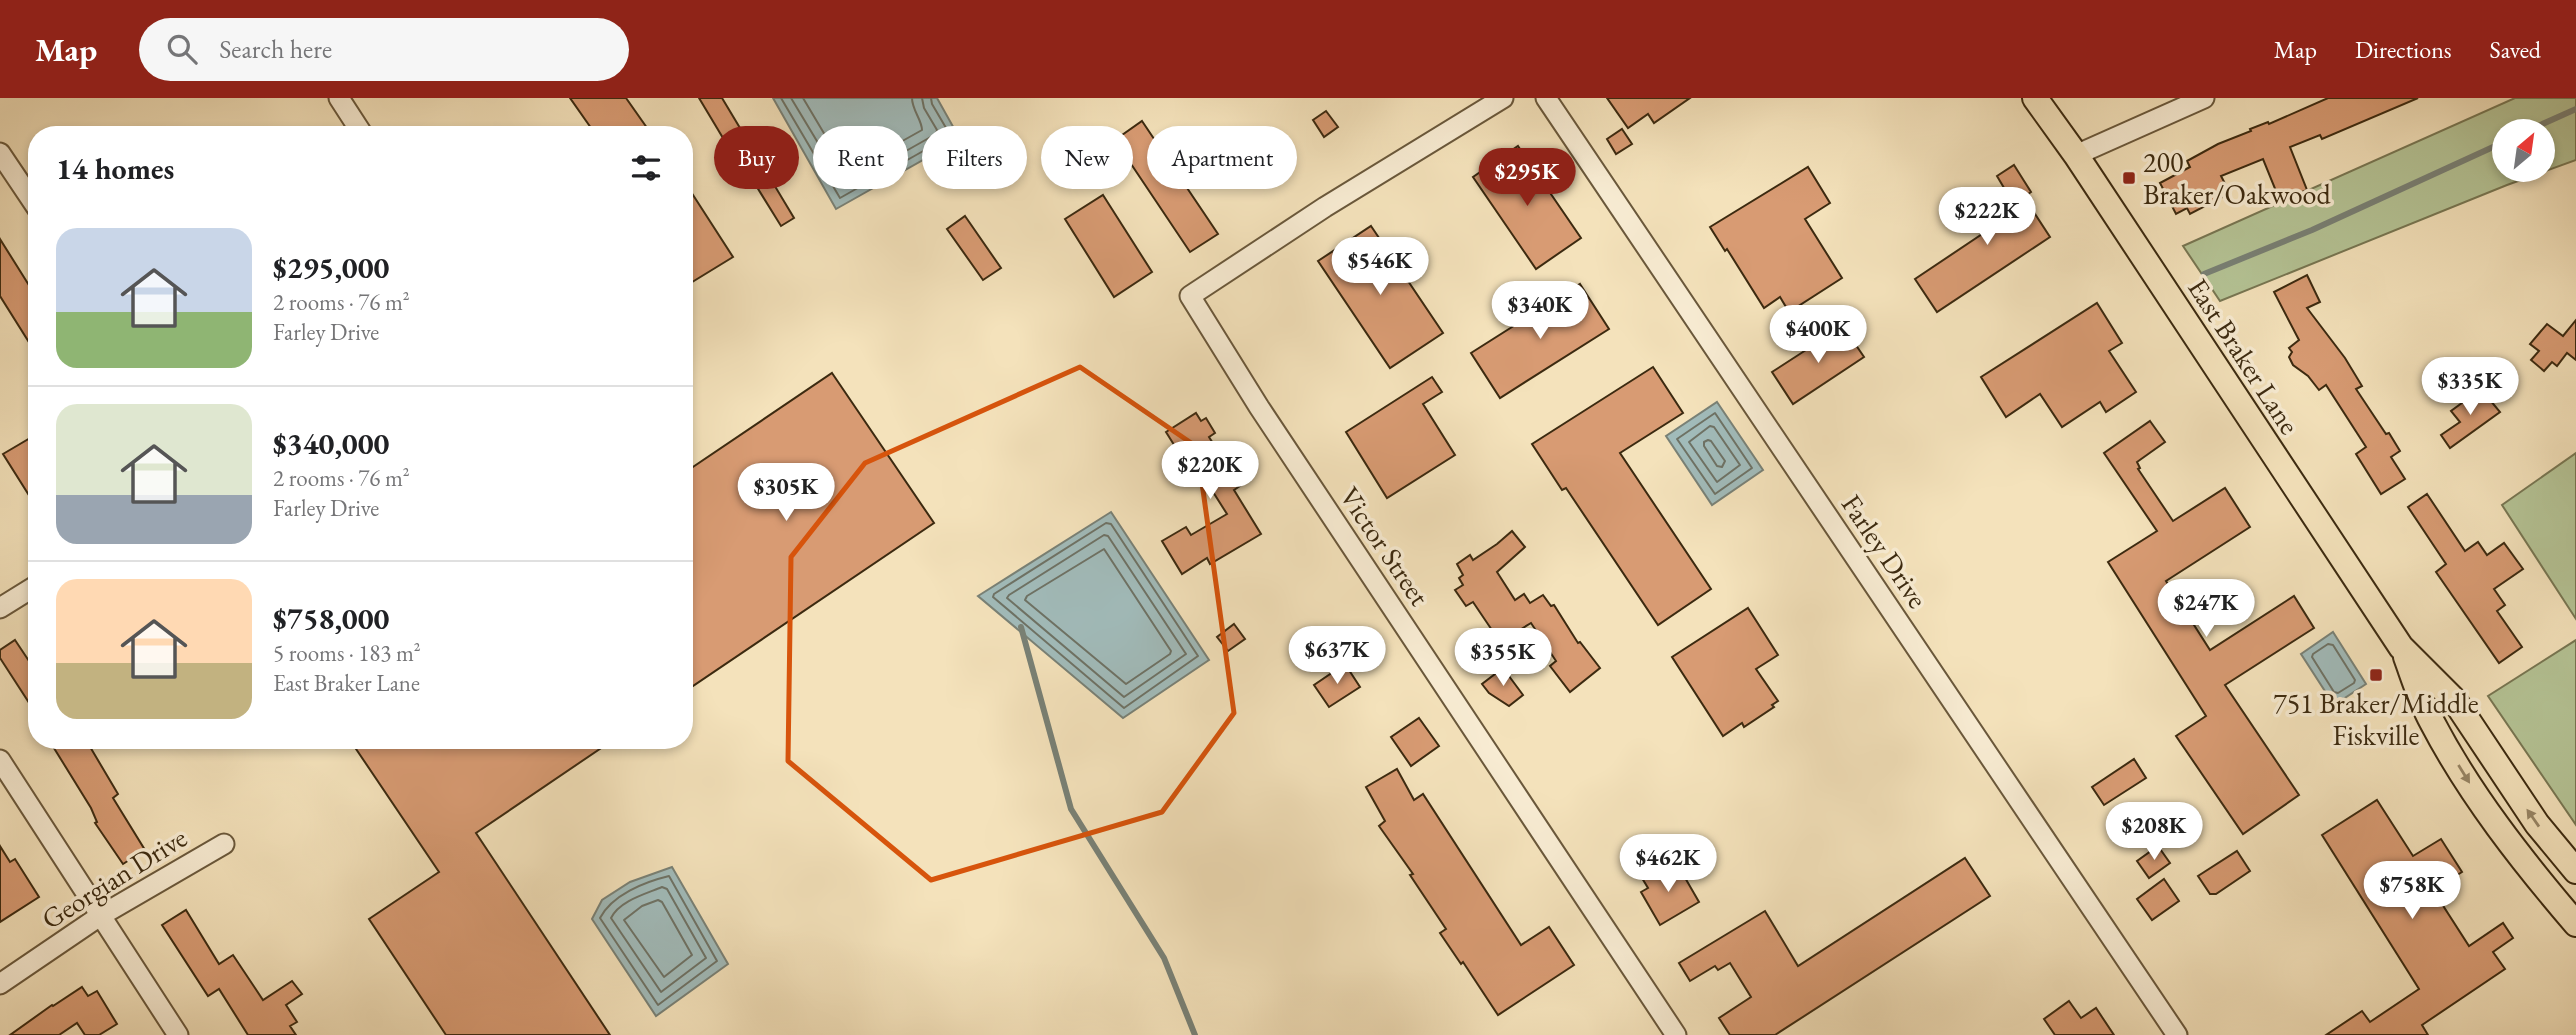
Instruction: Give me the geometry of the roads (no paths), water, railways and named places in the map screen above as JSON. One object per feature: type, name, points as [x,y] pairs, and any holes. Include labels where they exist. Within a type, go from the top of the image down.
[{"type":"main road","name":"East Braker Lane","points":[[2035,98],[2076,155],[2401,647],[2432,722],[2470,784],[2526,865],[2576,924]]},
{"type":"main road","name":"East Braker Lane","points":[[2401,647],[2455,701],[2537,824],[2576,871]]},
{"type":"street","points":[[339,98],[357,126]]},
{"type":"street","name":"Victor Street","points":[[1503,98],[1325,207],[1190,296],[1259,407],[1676,1035]]},
{"type":"street","name":"Farley Drive","points":[[1546,98],[2177,1035]]},
{"type":"street","points":[[2076,155],[2204,98]]},
{"type":"street","points":[[0,153],[28,195]]},
{"type":"street","points":[[0,608],[28,590]]},
{"type":"street","points":[[0,760],[178,1035]]},
{"type":"street","name":"Georgian Drive","points":[[0,985],[100,916],[224,844]]},
{"type":"water","points":[[773,98],[937,98],[953,126],[922,126],[922,160],[908,168],[908,126],[813,126],[813,168],[799,144],[799,126],[789,126]]},
{"type":"water","points":[[825,189],[871,189],[836,209]]},
{"type":"water","points":[[1717,402],[1763,470],[1712,505],[1666,436]]},
{"type":"water","points":[[1111,512],[1209,660],[1123,718],[978,596]]},
{"type":"water","points":[[2333,632],[2366,684],[2334,705],[2301,654]]},
{"type":"water","points":[[672,867],[728,964],[656,1016],[592,919],[602,900],[630,882]]},
{"type":"waterway","points":[[2554,119],[2576,109]]},
{"type":"waterway","points":[[2204,274],[2312,230],[2492,148]]},
{"type":"waterway","points":[[1021,627],[1071,809],[1164,958],[1195,1035]]},
{"type":"place","name":"200 Braker/Oakwood","points":[[2129,178]]},
{"type":"place","name":"751 Braker/Middle Fiskville","points":[[2376,675]]}]
